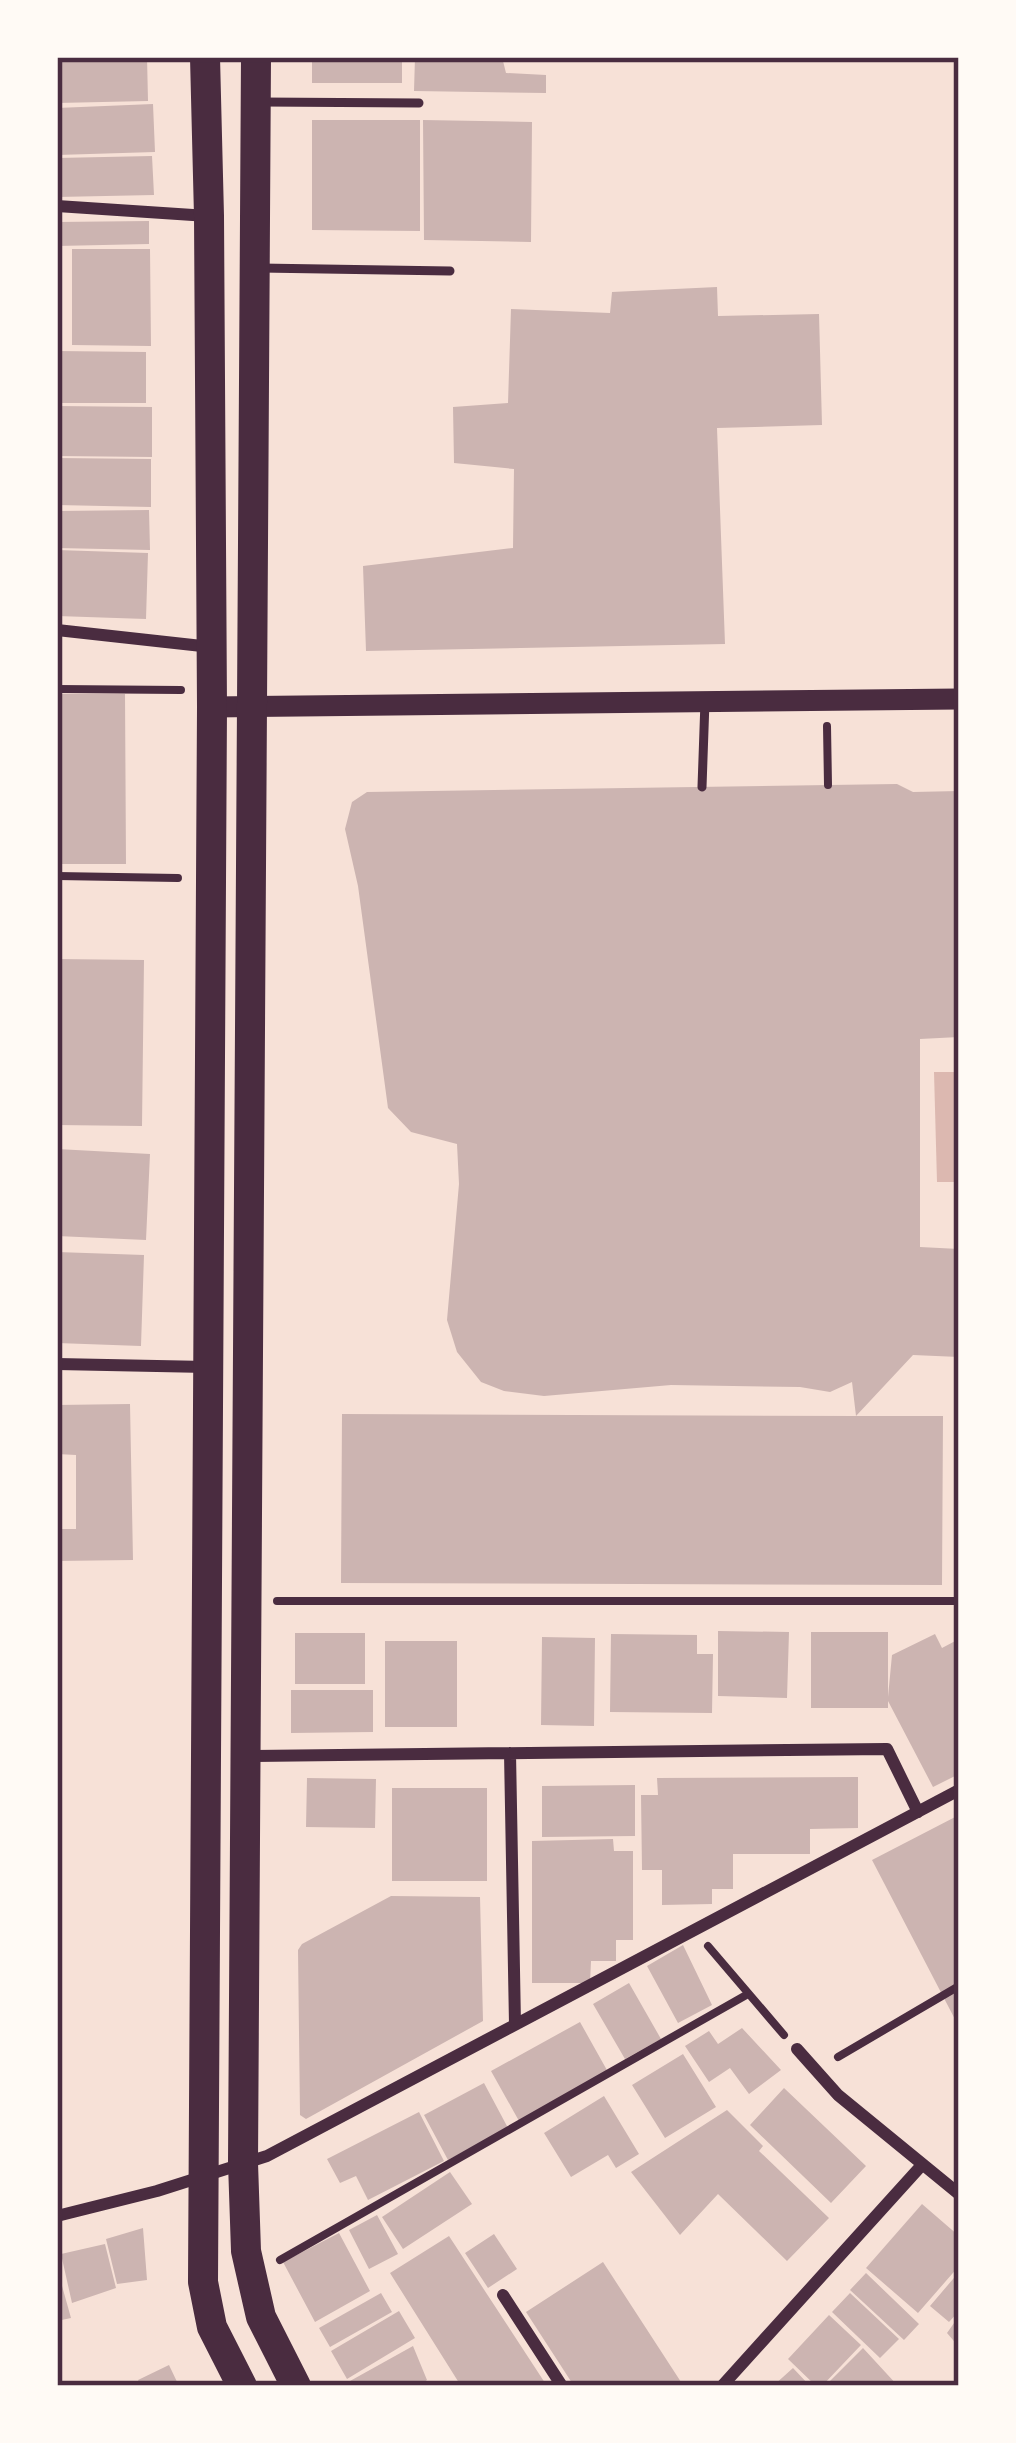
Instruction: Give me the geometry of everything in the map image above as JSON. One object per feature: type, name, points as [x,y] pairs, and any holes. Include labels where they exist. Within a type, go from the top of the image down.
[{"type":"main road","points":[[205,57],[212,707],[203,2282],[212,2327],[242,2386]]},
{"type":"main road","points":[[256,57],[243,2164],[246,2251],[261,2318],[296,2386]]},
{"type":"street","points":[[57,206],[209,216]]},
{"type":"street","points":[[57,630],[211,647]]},
{"type":"street","points":[[212,707],[959,699]]},
{"type":"street","points":[[57,1364],[208,1366]]},
{"type":"street","points":[[247,1756],[886,1749],[918,1812]]},
{"type":"street","points":[[510,1753],[515,2024]]},
{"type":"street","points":[[57,2216],[266,2156],[959,1790]]},
{"type":"street","points":[[797,2049],[838,2095],[959,2194]]},
{"type":"street","points":[[722,2386],[922,2166]]},
{"type":"street","points":[[503,2295],[562,2386]]},
{"type":"lane","points":[[256,101],[418,103]]},
{"type":"lane","points":[[255,268],[450,272]]},
{"type":"lane","points":[[702,787],[705,701]]},
{"type":"path","points":[[57,689],[182,689]]},
{"type":"path","points":[[826,700],[828,785]]},
{"type":"path","points":[[57,876],[180,878]]},
{"type":"path","points":[[269,1601],[959,1601]]},
{"type":"path","points":[[694,1930],[797,2049]]},
{"type":"path","points":[[816,2070],[959,1986]]},
{"type":"path","points":[[274,2263],[748,1994]]},
{"type":"shaded area","points":[[934,1072],[954,1072],[958,1182],[937,1182]]},
{"type":"building","points":[[57,57],[147,57],[148,101],[57,103]]},
{"type":"building","points":[[312,57],[402,57],[402,83],[312,83]]},
{"type":"building","points":[[415,57],[502,57],[506,73],[546,75],[546,93],[414,91]]},
{"type":"building","points":[[153,104],[155,152],[57,155],[57,108]]},
{"type":"building","points":[[312,120],[420,120],[420,231],[312,230]]},
{"type":"building","points":[[423,120],[532,122],[531,242],[424,240]]},
{"type":"building","points":[[152,156],[154,195],[57,197],[57,158]]},
{"type":"building","points":[[149,221],[149,244],[57,246],[57,222]]},
{"type":"building","points":[[72,249],[150,249],[151,346],[72,345]]},
{"type":"building","points":[[717,287],[718,316],[819,314],[822,425],[717,428],[725,644],[366,651],[363,566],[513,548],[514,469],[454,463],[453,407],[508,403],[511,309],[610,313],[612,292]]},
{"type":"building","points":[[57,351],[146,352],[146,403],[57,403]]},
{"type":"building","points":[[57,406],[152,407],[152,457],[57,456]]},
{"type":"building","points":[[57,458],[151,459],[151,507],[57,505]]},
{"type":"building","points":[[149,510],[150,550],[57,548],[57,511]]},
{"type":"building","points":[[57,550],[148,553],[146,619],[57,616]]},
{"type":"building","points":[[57,694],[125,694],[126,864],[57,864]]},
{"type":"building","points":[[897,784],[913,792],[959,791],[959,1037],[920,1039],[920,1247],[959,1249],[959,1357],[913,1355],[856,1416],[852,1382],[830,1392],[800,1387],[671,1385],[544,1396],[504,1391],[481,1382],[457,1352],[447,1320],[459,1184],[457,1144],[411,1132],[388,1108],[358,886],[345,829],[352,802],[367,792]]},
{"type":"building","points":[[57,959],[144,960],[142,1126],[57,1125]]},
{"type":"building","points":[[57,1149],[150,1154],[146,1240],[57,1236]]},
{"type":"building","points":[[57,1252],[144,1255],[141,1346],[57,1343]]},
{"type":"building","points":[[130,1404],[133,1560],[57,1561],[57,1529],[76,1529],[76,1455],[57,1454],[57,1405]]},
{"type":"building","points":[[342,1414],[943,1416],[942,1585],[341,1583]]},
{"type":"building","points":[[718,1631],[789,1632],[787,1698],[718,1696]]},
{"type":"building","points":[[811,1632],[888,1632],[888,1697],[892,1655],[935,1634],[942,1648],[959,1639],[959,1774],[933,1787],[888,1701],[888,1708],[811,1708]]},
{"type":"building","points":[[295,1633],[365,1633],[365,1684],[295,1684]]},
{"type":"building","points":[[611,1634],[697,1635],[697,1654],[713,1654],[712,1713],[610,1712]]},
{"type":"building","points":[[542,1637],[595,1638],[594,1726],[541,1725]]},
{"type":"building","points":[[385,1641],[457,1641],[457,1727],[385,1727]]},
{"type":"building","points":[[291,1690],[373,1690],[373,1732],[291,1733]]},
{"type":"building","points":[[858,1777],[858,1828],[810,1829],[810,1854],[733,1854],[733,1889],[712,1889],[712,1904],[662,1905],[662,1870],[642,1870],[641,1795],[658,1795],[657,1778]]},
{"type":"building","points":[[307,1778],[376,1779],[375,1828],[306,1827]]},
{"type":"building","points":[[635,1785],[635,1836],[542,1837],[542,1786]]},
{"type":"building","points":[[392,1788],[487,1788],[487,1881],[392,1881]]},
{"type":"building","points":[[959,1815],[959,2027],[872,1860]]},
{"type":"building","points":[[613,1839],[614,1851],[633,1851],[633,1940],[616,1940],[616,1961],[591,1961],[590,1983],[532,1983],[532,1841]]},
{"type":"building","points":[[391,1896],[480,1897],[483,2021],[306,2119],[300,2115],[298,1950]]},
{"type":"building","points":[[683,1945],[712,2005],[678,2023],[647,1966]]},
{"type":"building","points":[[629,1983],[661,2039],[625,2059],[593,2004]]},
{"type":"building","points":[[580,2022],[608,2072],[519,2121],[491,2071]]},
{"type":"building","points":[[742,2028],[781,2070],[749,2094],[730,2068],[709,2082],[685,2046],[709,2031],[718,2044]]},
{"type":"building","points":[[683,2054],[716,2107],[665,2138],[632,2085]]},
{"type":"building","points":[[484,2083],[508,2128],[448,2160],[424,2115]]},
{"type":"building","points":[[784,2088],[866,2166],[831,2203],[750,2125]]},
{"type":"building","points":[[604,2096],[639,2154],[616,2168],[608,2155],[571,2177],[544,2133]]},
{"type":"building","points":[[727,2110],[763,2146],[759,2151],[829,2218],[787,2261],[718,2194],[680,2235],[631,2172]]},
{"type":"building","points":[[419,2112],[444,2161],[368,2200],[356,2176],[340,2183],[327,2159]]},
{"type":"building","points":[[450,2172],[472,2204],[403,2249],[382,2217]]},
{"type":"building","points":[[922,2204],[959,2236],[959,2266],[918,2313],[866,2268]]},
{"type":"building","points":[[377,2215],[398,2254],[369,2269],[349,2230]]},
{"type":"building","points":[[143,2228],[147,2280],[117,2284],[106,2239]]},
{"type":"building","points":[[339,2233],[370,2291],[315,2322],[283,2262]]},
{"type":"building","points":[[494,2234],[517,2269],[488,2288],[465,2253]]},
{"type":"building","points":[[449,2236],[547,2386],[461,2386],[390,2273]]},
{"type":"building","points":[[105,2244],[116,2288],[72,2303],[61,2254]]},
{"type":"building","points":[[603,2262],[681,2382],[674,2386],[574,2386],[526,2312]]},
{"type":"building","points":[[57,2268],[71,2318],[57,2321]]},
{"type":"building","points":[[959,2272],[959,2311],[949,2322],[930,2306]]},
{"type":"building","points":[[866,2273],[919,2324],[904,2340],[850,2290]]},
{"type":"building","points":[[381,2293],[392,2312],[330,2347],[319,2328]]},
{"type":"building","points":[[850,2293],[899,2339],[880,2358],[832,2312]]},
{"type":"building","points":[[399,2311],[415,2338],[347,2379],[331,2351]]},
{"type":"building","points":[[829,2315],[861,2345],[822,2386],[816,2386],[788,2359]]},
{"type":"building","points":[[959,2316],[959,2347],[947,2333]]},
{"type":"building","points":[[413,2346],[427,2380],[419,2386],[341,2386]]},
{"type":"building","points":[[863,2348],[898,2386],[825,2386]]},
{"type":"building","points":[[169,2365],[179,2386],[141,2386],[138,2380]]},
{"type":"building","points":[[793,2368],[810,2386],[773,2386]]}]
